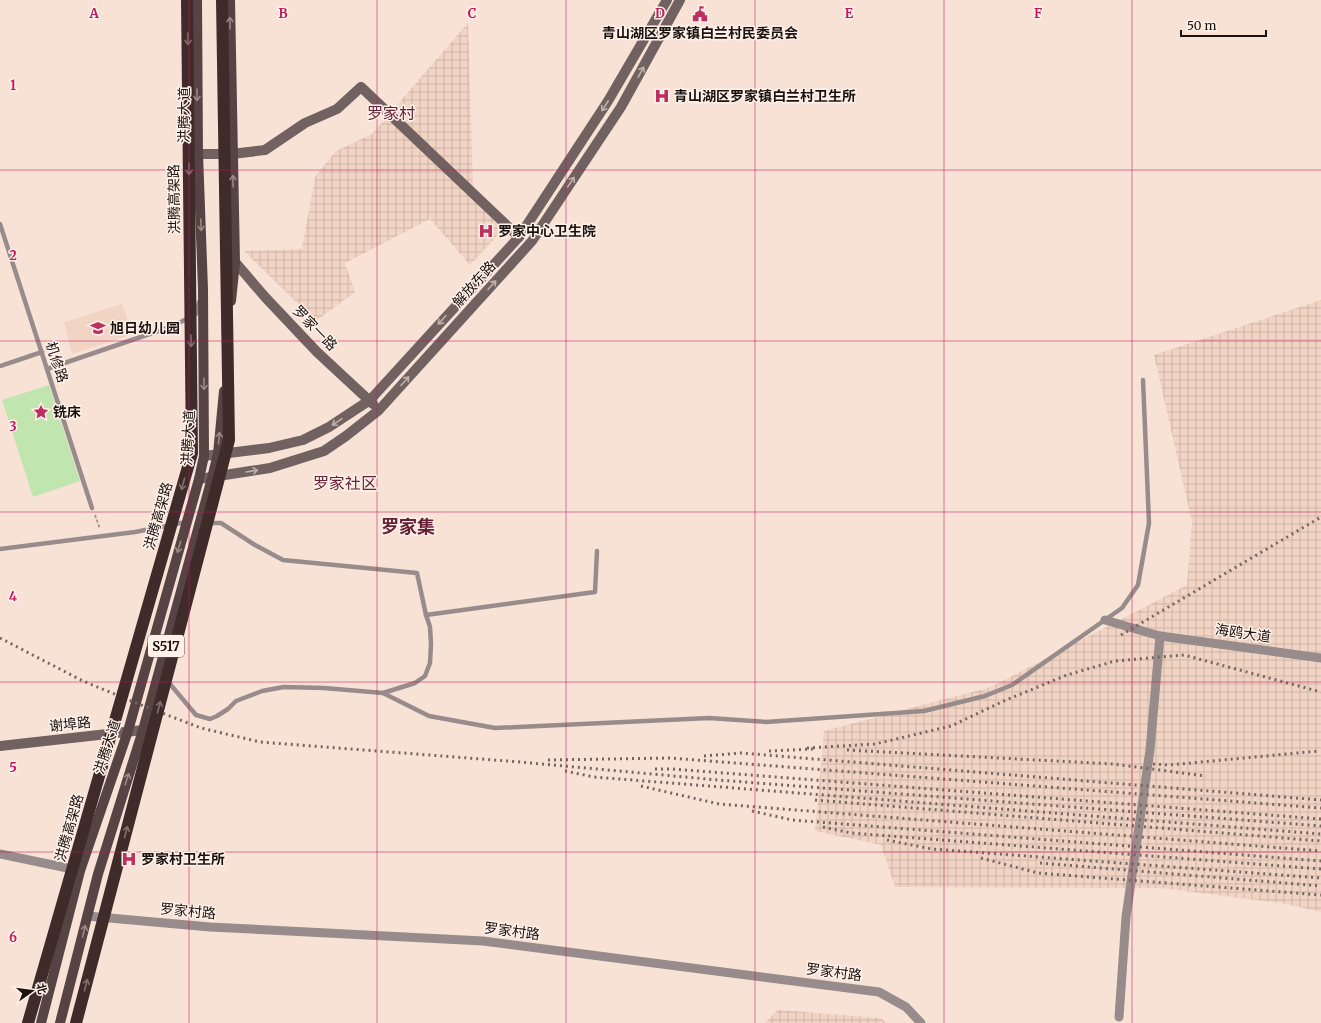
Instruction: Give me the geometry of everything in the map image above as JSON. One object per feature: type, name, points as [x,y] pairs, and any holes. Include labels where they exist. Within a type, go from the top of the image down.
[{"type":"highway","name":"洪腾高架路","points":[[28,1023],[192,453],[187,0]]},
{"type":"highway","points":[[76,1023],[229,440],[222,0]]},
{"type":"main road","name":"洪腾大道","points":[[41,1023],[80,871],[128,731],[199,479],[204,456],[203,289],[198,154],[197,0]]},
{"type":"main road","name":"洪腾大道","points":[[60,1023],[98,874],[143,730],[218,454],[235,262],[230,0]]},
{"type":"main road","name":"解放东路","points":[[204,456],[269,448],[302,440],[329,427],[370,400],[518,237],[608,101],[668,0]]},
{"type":"main road","name":"解放东路","points":[[199,479],[270,468],[324,451],[346,436],[378,410],[532,241],[621,107],[680,0]]},
{"type":"main road","points":[[198,154],[232,154],[265,150],[305,123],[337,109],[361,87],[518,237]]},
{"type":"main road","name":"罗家一路","points":[[235,262],[265,297],[317,352],[370,400],[378,410]]},
{"type":"main road","name":"谢埠路","points":[[0,746],[143,730]]},
{"type":"street","name":"海鸥大道","points":[[1105,620],[1160,636],[1321,658]]},
{"type":"street","points":[[1119,1017],[1126,918],[1150,750],[1160,636]]},
{"type":"street","points":[[0,854],[80,871]]},
{"type":"street","name":"罗家村路","points":[[87,916],[210,927],[482,941],[879,992],[906,1007],[921,1023]]},
{"type":"lane","name":"机修路","points":[[0,224],[92,508]]},
{"type":"lane","points":[[47,369],[173,326],[196,314],[203,289]]},
{"type":"lane","points":[[0,366],[42,352]]},
{"type":"lane","points":[[170,684],[196,714],[210,719],[228,709],[236,701],[262,691],[284,687],[324,688],[383,693],[429,716],[495,728],[709,718],[766,722],[924,711],[985,696],[1012,685],[1122,608],[1138,585],[1149,523],[1143,380]]},
{"type":"lane","points":[[0,549],[135,532],[186,522]]},
{"type":"lane","points":[[200,522],[221,524],[283,560],[417,573],[426,615],[430,626],[430,663],[425,676],[415,683],[383,693]]},
{"type":"lane","points":[[426,615],[595,592],[597,551]]},
{"type":"path","points":[[92,508],[102,536]]},
{"type":"shaded area","points":[[468,23],[473,188],[508,224],[470,265],[430,219],[345,263],[355,292],[316,321],[244,251],[302,249],[315,177],[336,151],[372,134]]},
{"type":"shaded area","points":[[1321,300],[1321,912],[1281,903],[1161,888],[895,887],[881,845],[815,831],[824,731],[991,687],[1187,585],[1192,522],[1154,355]]},
{"type":"shaded area","name":"旭日幼儿园","points":[[122,304],[133,334],[72,354],[64,322]]},
{"type":"shaded area","points":[[778,1010],[881,1018],[886,1023],[765,1023]]},
{"type":"green space","points":[[49,385],[80,481],[33,497],[2,400]]},
{"type":"railway","points":[[1121,635],[1321,517]]},
{"type":"railway","points":[[0,638],[83,681],[136,703],[201,728],[260,742],[520,762],[718,780],[1321,826]]},
{"type":"railway","points":[[807,748],[875,744],[951,726],[1006,700],[1067,675],[1115,661],[1184,655],[1321,692]]},
{"type":"railway","points":[[769,751],[813,749]]},
{"type":"railway","points":[[847,750],[1113,764],[1206,776]]},
{"type":"railway","points":[[1153,764],[1169,765],[1319,751]]},
{"type":"railway","points":[[704,756],[741,753],[1321,800]]},
{"type":"railway","points":[[548,760],[670,758],[1321,808]]},
{"type":"railway","points":[[655,769],[672,769],[1321,819]]},
{"type":"railway","points":[[565,771],[594,777],[1321,834]]},
{"type":"railway","points":[[641,786],[719,804],[1321,851]]},
{"type":"railway","points":[[815,800],[1321,841]]},
{"type":"railway","points":[[752,811],[792,820],[1321,861]]},
{"type":"railway","points":[[823,827],[851,833],[1321,869]]},
{"type":"railway","points":[[887,840],[932,849],[1321,878]]},
{"type":"railway","points":[[981,858],[1038,873],[1321,895]]},
{"type":"railway","points":[[1040,863],[1321,886]]},
{"type":"place","name":"青山湖区罗家镇白兰村民委员会","points":[[700,14]]},
{"type":"place","name":"青山湖区罗家镇白兰村卫生所","points":[[662,96]]},
{"type":"place","name":"罗家中心卫生院","points":[[486,231]]},
{"type":"place","name":"旭日幼儿园","points":[[98,328]]},
{"type":"place","name":"铣床","points":[[41,412]]},
{"type":"place","name":"罗家村卫生所","points":[[129,859]]},
{"type":"district","name":"罗家村","points":[[391,113]]},
{"type":"district","name":"罗家社区","points":[[345,483]]},
{"type":"district","name":"罗家集","points":[[408,527]]}]
